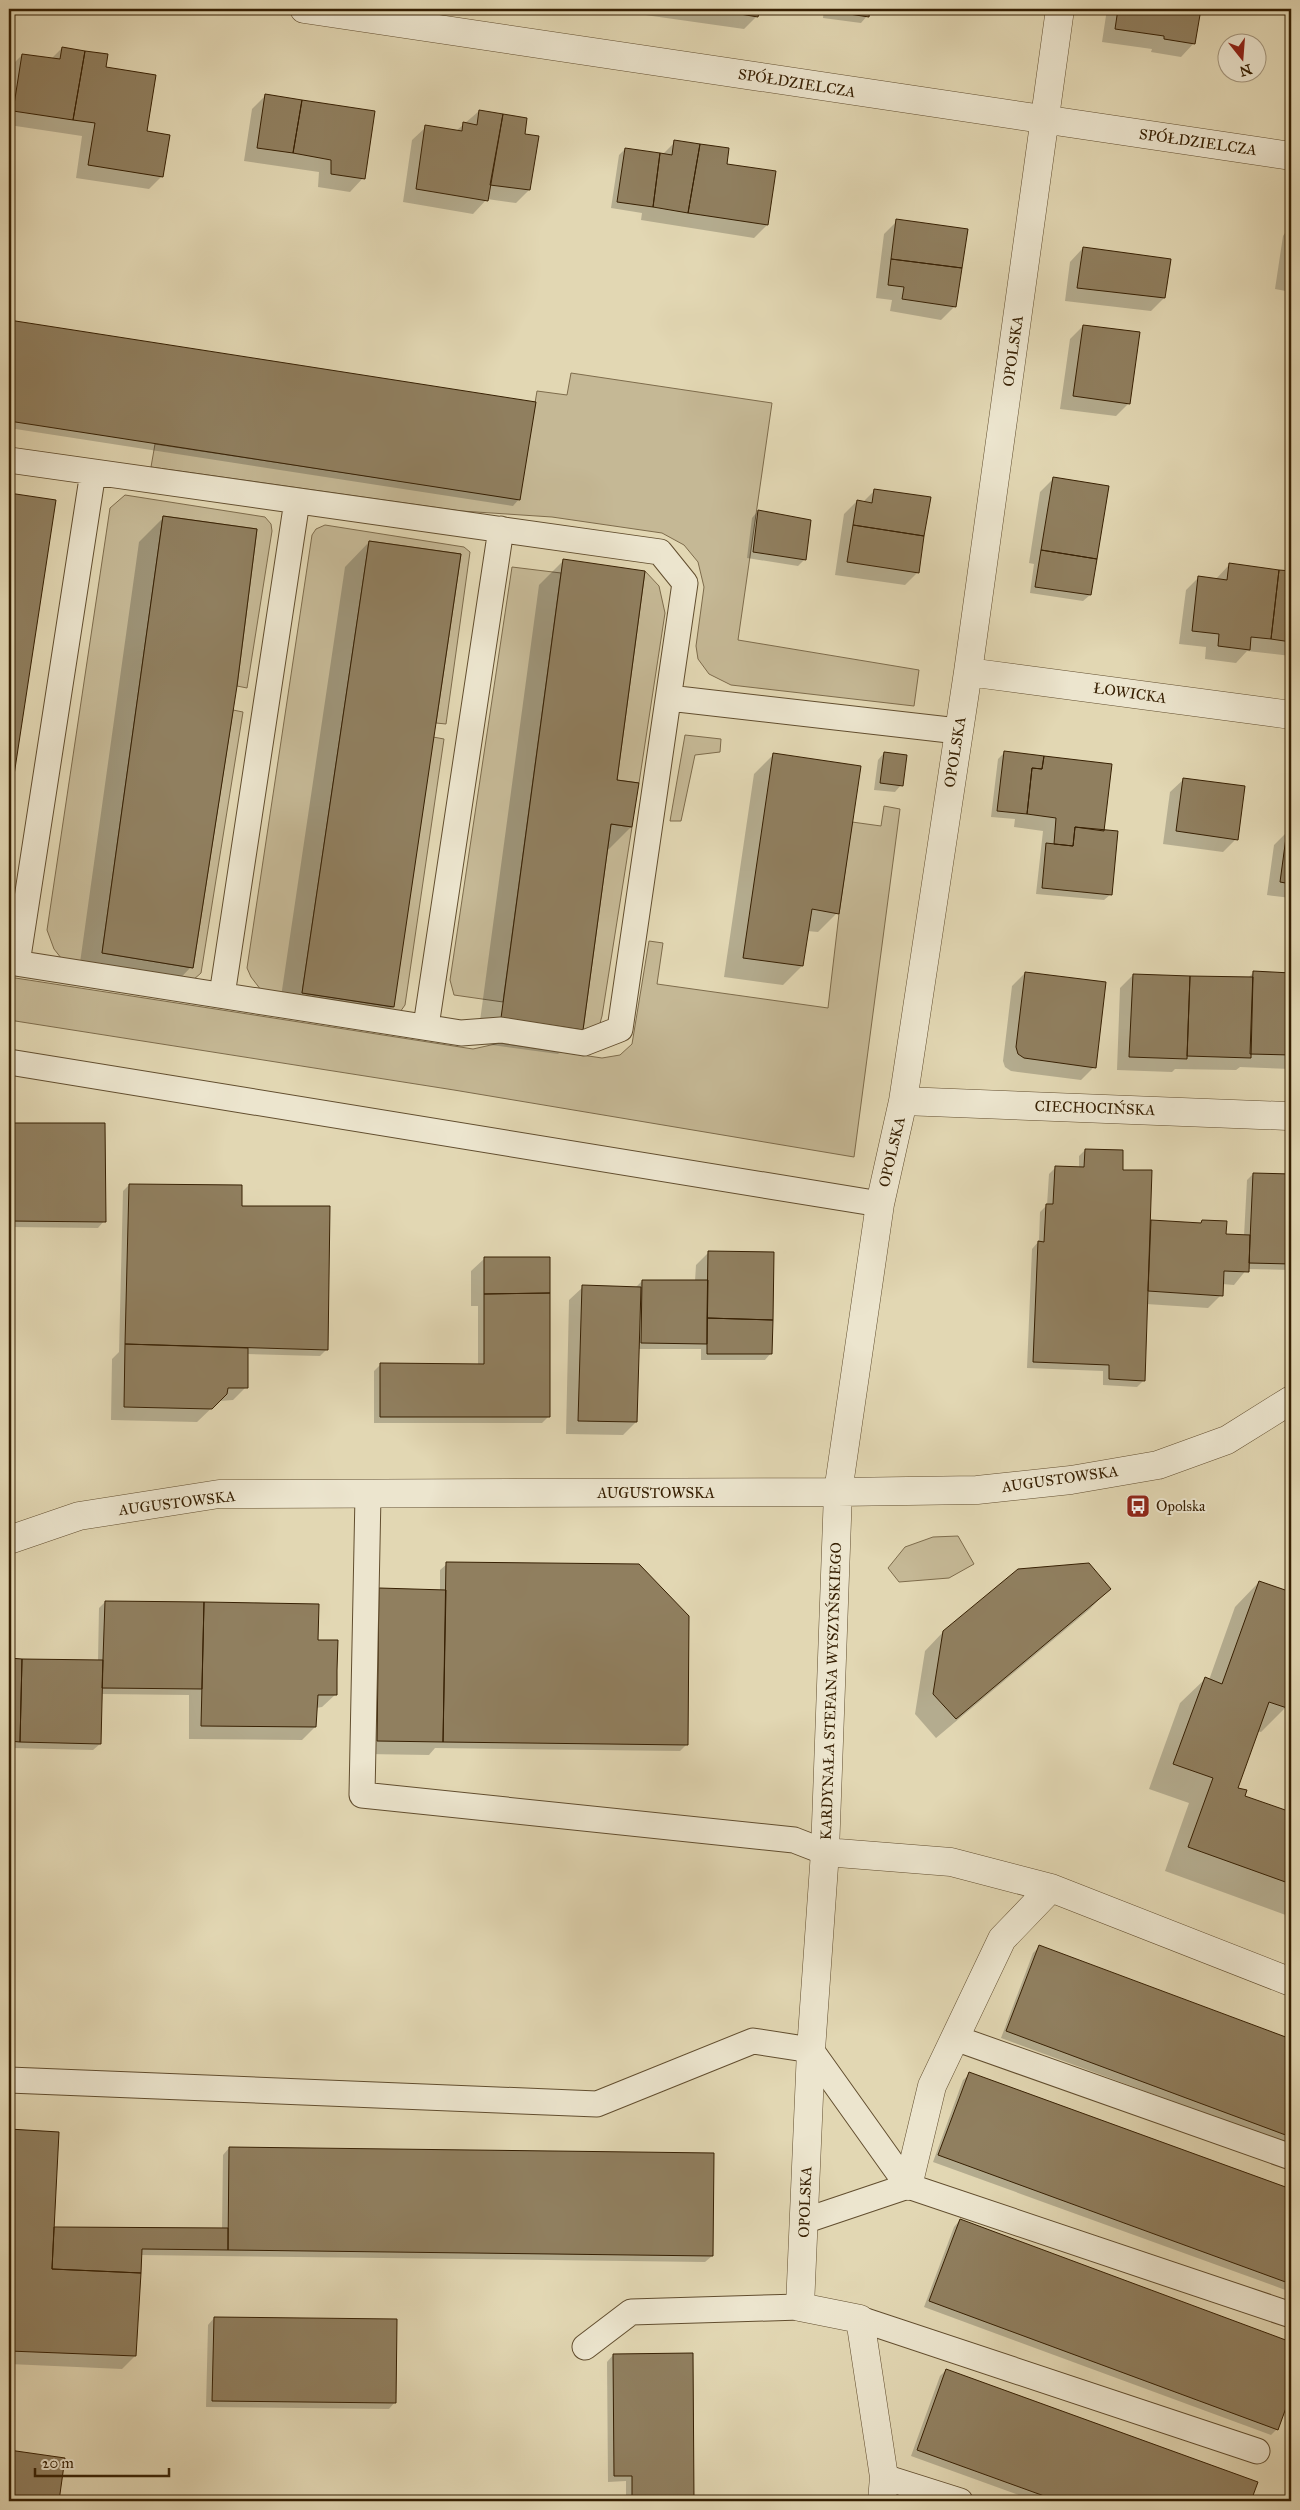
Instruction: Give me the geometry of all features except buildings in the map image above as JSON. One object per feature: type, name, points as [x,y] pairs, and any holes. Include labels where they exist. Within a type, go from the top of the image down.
[{"type":"street","name":"SPÓŁDZIELCZA","points":[[304,9],[1291,156]]},
{"type":"street","name":"OPOLSKA","points":[[838,1492],[880,1204],[903,1101],[968,672],[1046,121],[1060,9]]},
{"type":"street","name":"ŁOWICKA","points":[[968,672],[1291,715]]},
{"type":"street","name":"CIECHOCIŃSKA","points":[[903,1101],[1287,1116]]},
{"type":"street","name":"AUGUSTOWSKA","points":[[9,1540],[79,1516],[219,1494],[368,1495],[977,1490],[1071,1480],[1158,1465],[1227,1440],[1291,1400]]},
{"type":"street","name":"KARDYNAŁA STEFANA WYSZYŃSKIEGO","points":[[838,1492],[825,1852],[951,1862],[1051,1888],[1291,1982]]},
{"type":"street","name":"OPOLSKA","points":[[800,2307],[811,2050],[825,1852]]},
{"type":"street","points":[[908,2186],[932,2086],[1002,1939],[1051,1888]]},
{"type":"street","points":[[800,2307],[860,2319],[883,2489]]},
{"type":"lane","points":[[9,460],[660,552],[685,583],[620,1030],[584,1043],[501,1030],[461,1033],[426,1026],[13,963],[93,472]]},
{"type":"lane","points":[[222,995],[297,501]]},
{"type":"lane","points":[[426,1026],[501,529]]},
{"type":"lane","points":[[669,698],[958,731]]},
{"type":"lane","points":[[9,1062],[880,1204]]},
{"type":"lane","points":[[368,1495],[362,1795],[794,1840],[825,1852]]},
{"type":"lane","points":[[955,2038],[1291,2157]]},
{"type":"lane","points":[[9,2080],[597,2104],[753,2041],[811,2050],[908,2186],[1291,2315]]},
{"type":"lane","points":[[804,2221],[908,2186]]},
{"type":"lane","points":[[585,2347],[631,2312],[800,2307]]},
{"type":"lane","points":[[860,2319],[1257,2451]]},
{"type":"lane","points":[[883,2489],[960,2501]]},
{"type":"shaded area","points":[[571,373],[772,403],[738,640],[919,670],[914,706],[731,685],[709,674],[698,659],[696,646],[704,587],[698,562],[684,545],[662,533],[552,517],[461,511],[151,467],[155,444],[519,499],[537,391],[567,395]]},
{"type":"shaded area","points":[[125,495],[265,517],[271,524],[272,531],[247,688],[237,686],[257,529],[163,516],[102,953],[193,968],[233,710],[243,712],[201,973],[193,980],[65,963],[54,949],[47,930],[110,508]]},
{"type":"shaded area","points":[[325,525],[464,547],[470,552],[446,724],[436,723],[461,554],[369,541],[302,993],[393,1007],[433,737],[444,739],[405,1005],[400,1012],[261,990],[247,968],[312,535],[316,529]]},
{"type":"shaded area","points":[[512,567],[561,573],[503,1002],[454,995],[450,980]]},
{"type":"shaded area","points":[[645,571],[659,586],[665,613],[639,783],[617,780]]},
{"type":"shaded area","points":[[685,735],[721,739],[720,752],[695,755],[681,821],[670,821]]},
{"type":"shaded area","points":[[884,806],[900,809],[854,1157],[454,1090],[9,1020],[9,977],[473,1049],[500,1043],[602,1058],[620,1055],[632,1044],[649,941],[663,943],[657,984],[828,1008],[852,822],[881,826]]},
{"type":"shaded area","points":[[611,824],[632,827],[602,1016],[599,1027],[592,1031],[583,1030]]},
{"type":"shaded area","points":[[958,1536],[974,1564],[949,1578],[899,1582],[888,1568],[905,1547],[933,1537]]},
{"type":"place","name":"Opolska","points":[[1138,1506]]}]
